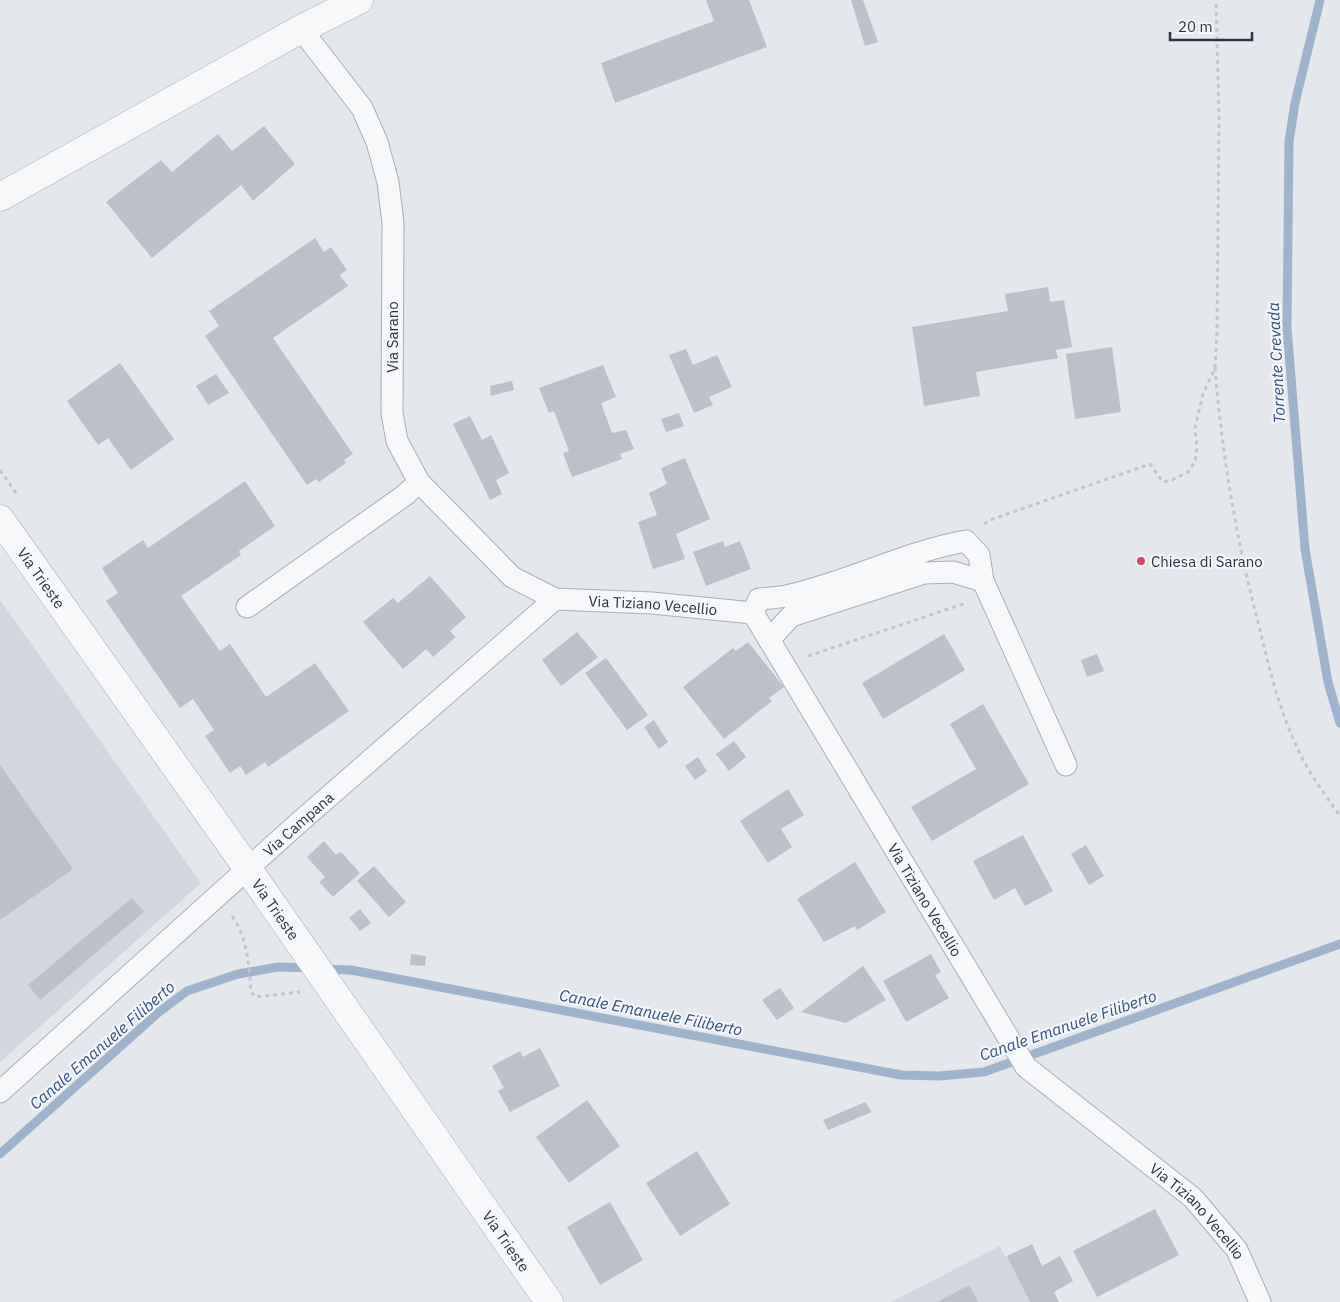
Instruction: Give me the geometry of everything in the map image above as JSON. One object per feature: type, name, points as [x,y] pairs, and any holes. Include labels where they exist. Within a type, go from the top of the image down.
[{"type":"street","points":[[0,197],[301,30],[359,0]]},
{"type":"street","name":"Via Sarano","points":[[301,30],[362,108],[377,142],[388,182],[393,223],[392,413],[397,441],[419,482],[512,577],[555,600]]},
{"type":"street","points":[[248,607],[405,495],[419,482]]},
{"type":"street","name":"Via Trieste","points":[[0,519],[248,868],[302,949],[549,1302]]},
{"type":"street","points":[[753,613],[759,599],[785,597],[943,545],[966,542],[979,555],[986,588],[1066,765]]},
{"type":"street","points":[[769,640],[791,616],[924,573],[954,572],[986,588]]},
{"type":"street","name":"Via Tiziano Vecellio","points":[[555,600],[652,603],[753,613],[1026,1067],[1193,1198],[1237,1250],[1260,1302]]},
{"type":"street","name":"Via Campana","points":[[0,1092],[248,868],[555,600]]},
{"type":"path","points":[[1216,0],[1219,217],[1215,368],[1219,422],[1239,545],[1268,664],[1283,714],[1296,747],[1316,782],[1340,816]]},
{"type":"path","points":[[966,542],[968,533],[990,520],[1150,464],[1163,482],[1188,472],[1195,462],[1197,447],[1195,428],[1203,394],[1215,368]]},
{"type":"path","points":[[784,664],[986,588]]},
{"type":"path","points":[[229,910],[244,935],[251,992]]},
{"type":"shaded area","points":[[0,600],[201,883],[0,1062]]},
{"type":"shaded area","points":[[1000,1246],[1030,1302],[891,1302]]},
{"type":"building","points":[[706,0],[749,0],[767,47],[615,103],[601,63],[714,21]]},
{"type":"building","points":[[851,0],[863,0],[878,42],[865,46]]},
{"type":"building","points":[[264,126],[295,164],[253,201],[241,185],[152,258],[106,202],[161,160],[172,172],[218,134],[232,151]]},
{"type":"building","points":[[315,238],[324,252],[331,247],[347,270],[340,275],[348,286],[273,338],[353,454],[344,460],[346,463],[319,482],[316,479],[307,485],[205,336],[219,326],[209,311]]},
{"type":"building","points":[[1048,287],[1050,302],[1064,300],[1072,347],[1056,350],[1058,358],[976,372],[980,396],[924,406],[912,327],[1008,311],[1005,294]]},
{"type":"building","points":[[1112,347],[1121,412],[1075,419],[1066,354]]},
{"type":"building","points":[[686,349],[693,365],[717,355],[732,387],[709,397],[713,405],[694,413],[669,355]]},
{"type":"building","points":[[120,363],[174,439],[131,470],[108,438],[98,445],[67,401]]},
{"type":"building","points":[[603,365],[616,397],[601,403],[612,433],[626,430],[634,449],[620,454],[622,459],[572,477],[563,453],[569,451],[554,411],[549,413],[539,388]]},
{"type":"building","points":[[216,374],[229,393],[208,405],[196,386]]},
{"type":"building","points":[[512,381],[514,390],[491,396],[490,386]]},
{"type":"building","points":[[679,413],[684,426],[666,432],[661,419]]},
{"type":"building","points":[[470,416],[482,440],[491,435],[509,473],[496,480],[502,494],[490,500],[453,424]]},
{"type":"building","points":[[685,458],[710,519],[676,534],[685,559],[653,569],[638,522],[657,515],[649,493],[667,484],[661,468]]},
{"type":"building","points":[[245,481],[275,526],[239,551],[241,555],[181,596],[220,651],[230,644],[266,697],[315,663],[349,711],[268,767],[265,762],[246,775],[240,766],[230,773],[205,736],[214,730],[193,699],[180,708],[106,601],[118,593],[102,568],[143,540],[148,548]]},
{"type":"building","points":[[723,541],[725,547],[740,541],[751,569],[706,586],[693,552]]},
{"type":"building","points":[[430,576],[466,617],[450,631],[456,637],[433,657],[426,649],[403,669],[363,622],[393,598],[398,603]]},
{"type":"building","points":[[577,632],[598,657],[561,686],[542,660]]},
{"type":"building","points":[[944,634],[965,670],[883,719],[862,683]]},
{"type":"building","points":[[748,642],[784,687],[769,698],[772,701],[724,739],[683,687],[733,648],[736,651]]},
{"type":"building","points":[[1097,654],[1104,671],[1087,677],[1081,660]]},
{"type":"building","points":[[606,658],[648,715],[627,730],[585,673]]},
{"type":"building","points":[[983,704],[1029,784],[932,841],[911,807],[976,769],[950,724]]},
{"type":"building","points":[[654,720],[668,742],[659,749],[644,727]]},
{"type":"building","points":[[734,741],[746,757],[729,771],[716,754]]},
{"type":"building","points":[[698,757],[707,771],[695,780],[685,766]]},
{"type":"building","points":[[0,765],[73,869],[0,920]]},
{"type":"building","points":[[788,789],[804,815],[781,829],[792,847],[768,863],[740,821]]},
{"type":"building","points":[[1023,835],[1053,891],[1025,906],[1015,888],[994,900],[973,861]]},
{"type":"building","points":[[324,841],[336,855],[341,852],[360,873],[333,897],[319,882],[325,877],[307,857]]},
{"type":"building","points":[[1086,845],[1104,876],[1089,885],[1071,854]]},
{"type":"building","points":[[855,862],[886,912],[857,930],[855,926],[824,942],[797,899]]},
{"type":"building","points":[[374,866],[406,902],[389,917],[357,881]]},
{"type":"building","points":[[132,898],[144,912],[40,1000],[28,985]]},
{"type":"building","points":[[360,909],[371,923],[360,931],[349,918]]},
{"type":"building","points":[[411,954],[426,956],[425,966],[410,965]]},
{"type":"building","points":[[931,954],[941,972],[935,975],[949,998],[906,1022],[883,981]]},
{"type":"building","points":[[863,966],[886,1000],[846,1023],[801,1012]]},
{"type":"building","points":[[780,988],[794,1008],[777,1020],[762,1000]]},
{"type":"building","points":[[540,1048],[560,1086],[510,1112],[498,1091],[504,1088],[492,1066],[520,1051],[523,1057]]},
{"type":"building","points":[[587,1100],[620,1146],[569,1183],[536,1137]]},
{"type":"building","points":[[865,1102],[872,1112],[828,1130],[823,1120]]},
{"type":"building","points":[[697,1151],[730,1204],[680,1236],[646,1183]]},
{"type":"building","points":[[610,1202],[643,1260],[600,1285],[567,1227]]},
{"type":"building","points":[[1155,1209],[1179,1255],[1097,1297],[1073,1251]]},
{"type":"building","points":[[1032,1244],[1042,1266],[1060,1256],[1073,1281],[1054,1292],[1059,1302],[1030,1302],[1007,1256]]},
{"type":"building","points":[[969,1285],[978,1302],[937,1302]]},
{"type":"waterway","name":"Torrente Crevada","points":[[1320,0],[1295,103],[1289,141],[1287,328],[1305,549],[1328,682],[1340,723]]},
{"type":"waterway","name":"Canale Emanuele Filiberto","points":[[323,969],[351,970],[901,1075],[939,1076],[984,1072],[1340,944]]},
{"type":"waterway","name":"Canale Emanuele Filiberto","points":[[0,1154],[159,1012],[187,991],[238,974],[278,967],[310,968]]},
{"type":"place","name":"Chiesa di Sarano","points":[[1141,561]]}]
